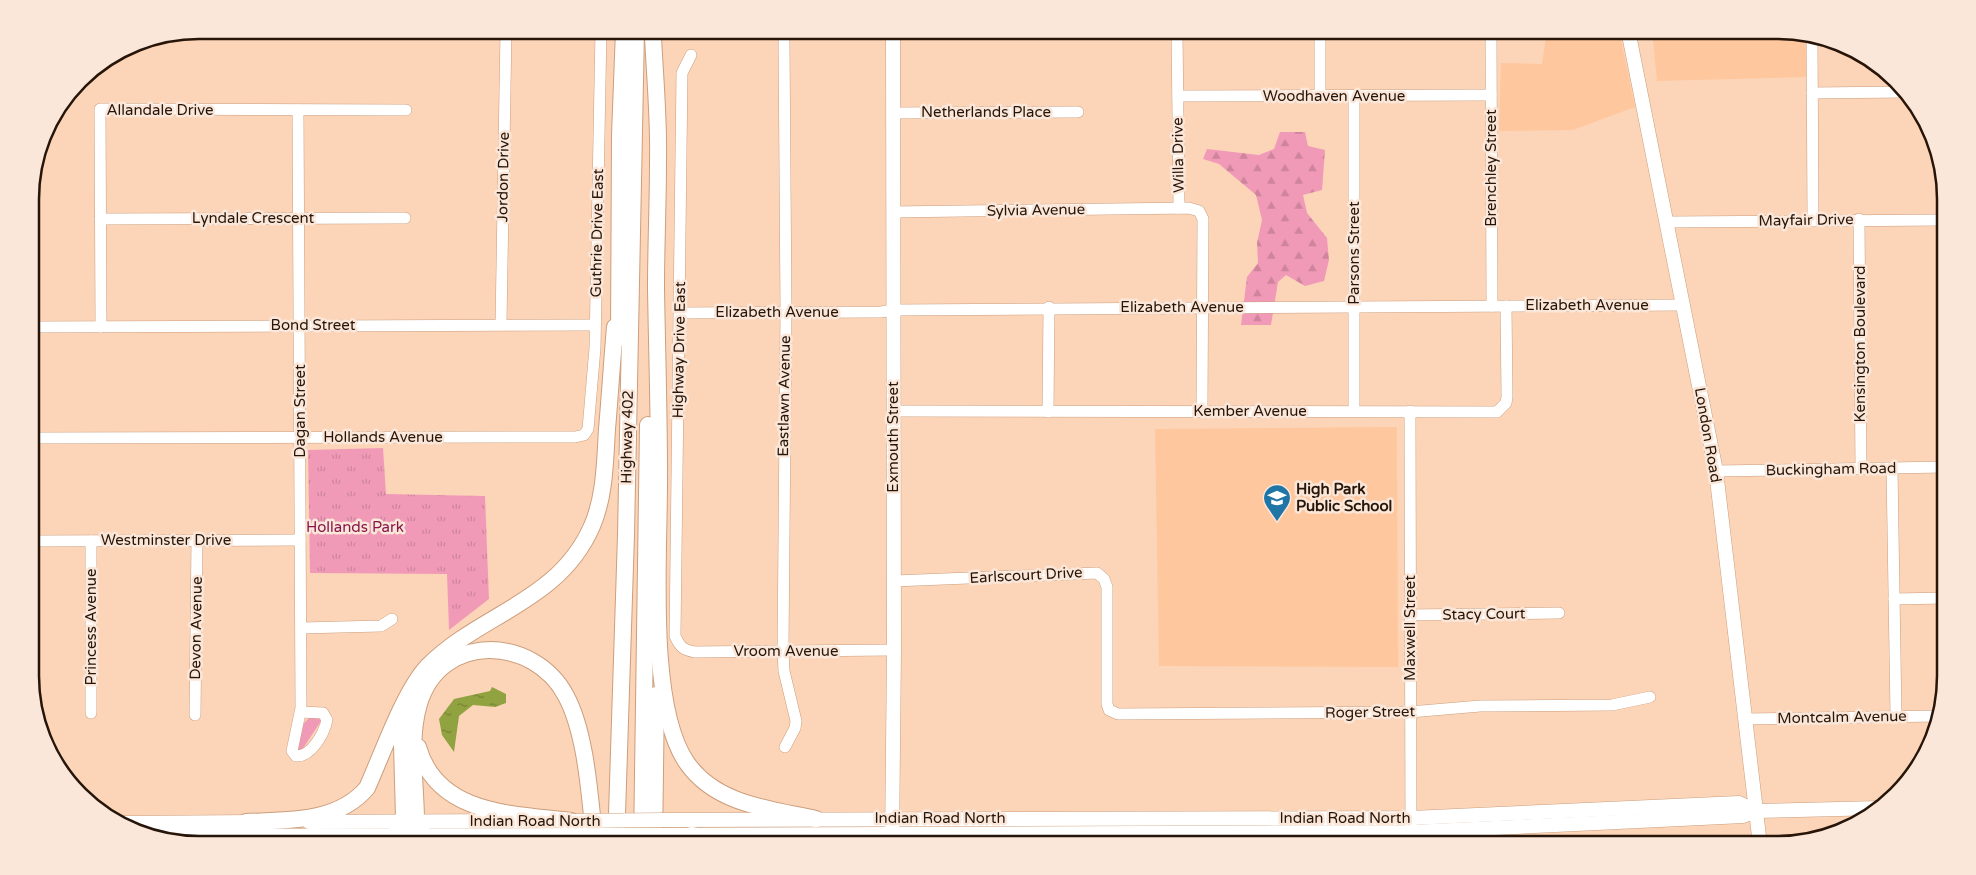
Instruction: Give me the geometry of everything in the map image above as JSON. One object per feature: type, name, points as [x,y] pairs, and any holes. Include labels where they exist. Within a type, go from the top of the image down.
[{"type":"highway","points":[[608,836],[617,474],[617,286],[624,39]]},
{"type":"highway","name":"Highway 402","points":[[616,836],[633,249],[636,39]]},
{"type":"highway","points":[[653,39],[658,158],[656,286],[659,472],[658,836]]},
{"type":"highway","name":"Highway 402","points":[[642,836],[653,39]]},
{"type":"highway","points":[[624,836],[634,340],[633,249]]},
{"type":"highway","points":[[246,822],[305,819],[341,810],[358,799],[367,788],[406,700],[418,678],[451,645],[521,603],[552,581],[577,553],[592,525],[601,493],[606,458],[617,286]]},
{"type":"highway","points":[[658,589],[661,666],[666,705],[673,738],[688,766],[705,782],[733,801],[816,819]]},
{"type":"highway","points":[[415,826],[415,728],[419,703],[426,688],[442,668],[458,658],[480,651],[497,650],[522,655],[538,663],[551,674],[562,689],[575,719],[588,787],[594,836]]},
{"type":"highway","points":[[406,700],[402,745],[403,804],[415,826]]},
{"type":"highway","points":[[415,728],[418,749],[426,767],[442,787],[459,800],[483,809],[570,828]]},
{"type":"highway","points":[[394,835],[415,826]]},
{"type":"highway","points":[[691,835],[697,836]]},
{"type":"main road","name":"Exmouth Street","points":[[892,836],[894,650],[893,39]]},
{"type":"main road","name":"London Road","points":[[1630,39],[1668,222],[1716,471],[1759,836]]},
{"type":"main road","points":[[1634,58],[1639,39]]},
{"type":"main road","name":"Indian Road North","points":[[1114,836],[1411,832],[1739,803],[1756,811],[1867,808]]},
{"type":"main road","name":"Indian Road North","points":[[135,823],[246,822],[570,828],[664,820],[892,818],[1411,832]]},
{"type":"main road","name":"Indian Road North","points":[[570,828],[629,836]]},
{"type":"main road","points":[[194,836],[394,835]]},
{"type":"main road","name":"Indian Road North","points":[[684,836],[741,836]]},
{"type":"street","name":"Jordon Drive","points":[[501,324],[506,39]]},
{"type":"street","name":"Guthrie Drive East","points":[[584,435],[588,429],[595,325],[601,39]]},
{"type":"street","name":"Willa Drive","points":[[1178,39],[1179,208],[1195,209],[1202,214],[1202,411]]},
{"type":"street","points":[[1320,39],[1320,96]]},
{"type":"street","name":"Brenchley Street","points":[[1491,39],[1492,306]]},
{"type":"street","name":"Eastlawn Avenue","points":[[784,41],[786,312],[783,650],[784,672],[796,721],[795,728],[786,747]]},
{"type":"street","points":[[1812,43],[1813,220]]},
{"type":"street","name":"Highway Drive East","points":[[679,646],[675,636],[682,73],[691,55]]},
{"type":"street","points":[[1812,93],[1897,92]]},
{"type":"street","name":"Woodhaven Avenue","points":[[1178,96],[1491,95]]},
{"type":"street","name":"Parsons Street","points":[[1354,96],[1354,411]]},
{"type":"street","name":"Allandale Drive","points":[[100,327],[100,109],[406,110]]},
{"type":"street","name":"Dagan Street","points":[[298,110],[300,712]]},
{"type":"street","name":"Netherlands Place","points":[[894,113],[1078,112]]},
{"type":"street","name":"Sylvia Avenue","points":[[893,212],[1179,208]]},
{"type":"street","name":"Lyndale Crescent","points":[[100,219],[405,218]]},
{"type":"street","name":"Mayfair Drive","points":[[1668,222],[1859,219],[1937,220]]},
{"type":"street","name":"Kensington Boulevard","points":[[1859,219],[1861,469]]},
{"type":"street","name":"Elizabeth Avenue","points":[[680,313],[881,312],[894,310],[1049,307],[1684,305]]},
{"type":"street","name":"Kember Avenue","points":[[893,411],[1497,412],[1503,408],[1507,397],[1506,306]]},
{"type":"street","points":[[1048,412],[1049,307]]},
{"type":"street","name":"Bond Street","points":[[39,327],[595,325]]},
{"type":"street","name":"Maxwell Street","points":[[1410,411],[1411,832]]},
{"type":"street","name":"Hollands Avenue","points":[[39,438],[575,437],[584,435]]},
{"type":"street","name":"Buckingham Road","points":[[1716,471],[1937,467]]},
{"type":"street","points":[[1892,468],[1896,716]]},
{"type":"street","name":"Devon Avenue","points":[[195,715],[197,540]]},
{"type":"street","name":"Westminster Drive","points":[[39,541],[300,540]]},
{"type":"street","name":"Princess Avenue","points":[[91,541],[91,713]]},
{"type":"street","name":"Earlscourt Drive","points":[[894,581],[1097,573],[1104,579],[1107,587],[1107,690]]},
{"type":"street","points":[[1894,599],[1937,598]]},
{"type":"street","name":"Stacy Court","points":[[1410,614],[1559,613]]},
{"type":"street","points":[[301,628],[381,626],[392,619]]},
{"type":"street","name":"Vroom Avenue","points":[[679,646],[686,651],[695,652],[894,650]]},
{"type":"street","name":"Roger Street","points":[[1107,690],[1108,708],[1118,714],[1410,712],[1480,706],[1612,705],[1650,697]]},
{"type":"street","name":"Montcalm Avenue","points":[[1745,719],[1932,716]]},
{"type":"shaded area","points":[[1546,39],[1621,39],[1635,107],[1573,130],[1499,131],[1501,63],[1542,64]]},
{"type":"shaded area","points":[[1653,39],[1788,39],[1806,42],[1807,77],[1657,81]]},
{"type":"shaded area","name":"High Park Public School","points":[[1397,427],[1398,667],[1159,666],[1155,429]]},
{"type":"green space","points":[[1280,132],[1305,132],[1308,146],[1325,150],[1322,190],[1303,195],[1307,213],[1327,238],[1329,260],[1324,281],[1305,286],[1286,275],[1278,282],[1271,325],[1241,325],[1247,277],[1258,263],[1257,243],[1262,220],[1256,195],[1219,164],[1203,159],[1207,149],[1259,155],[1274,149]]},
{"type":"green space","name":"Hollands Park","points":[[383,448],[386,494],[485,496],[489,599],[449,630],[447,574],[310,573],[308,450]]},
{"type":"green space","points":[[310,717],[318,717],[321,721],[300,753],[296,747],[304,723]]},
{"type":"water","points":[[492,687],[506,694],[506,703],[495,707],[473,705],[459,716],[454,752],[442,735],[439,719],[454,699],[490,691]]},
{"type":"place","name":"High Park Public School","points":[[1277,522]]}]
